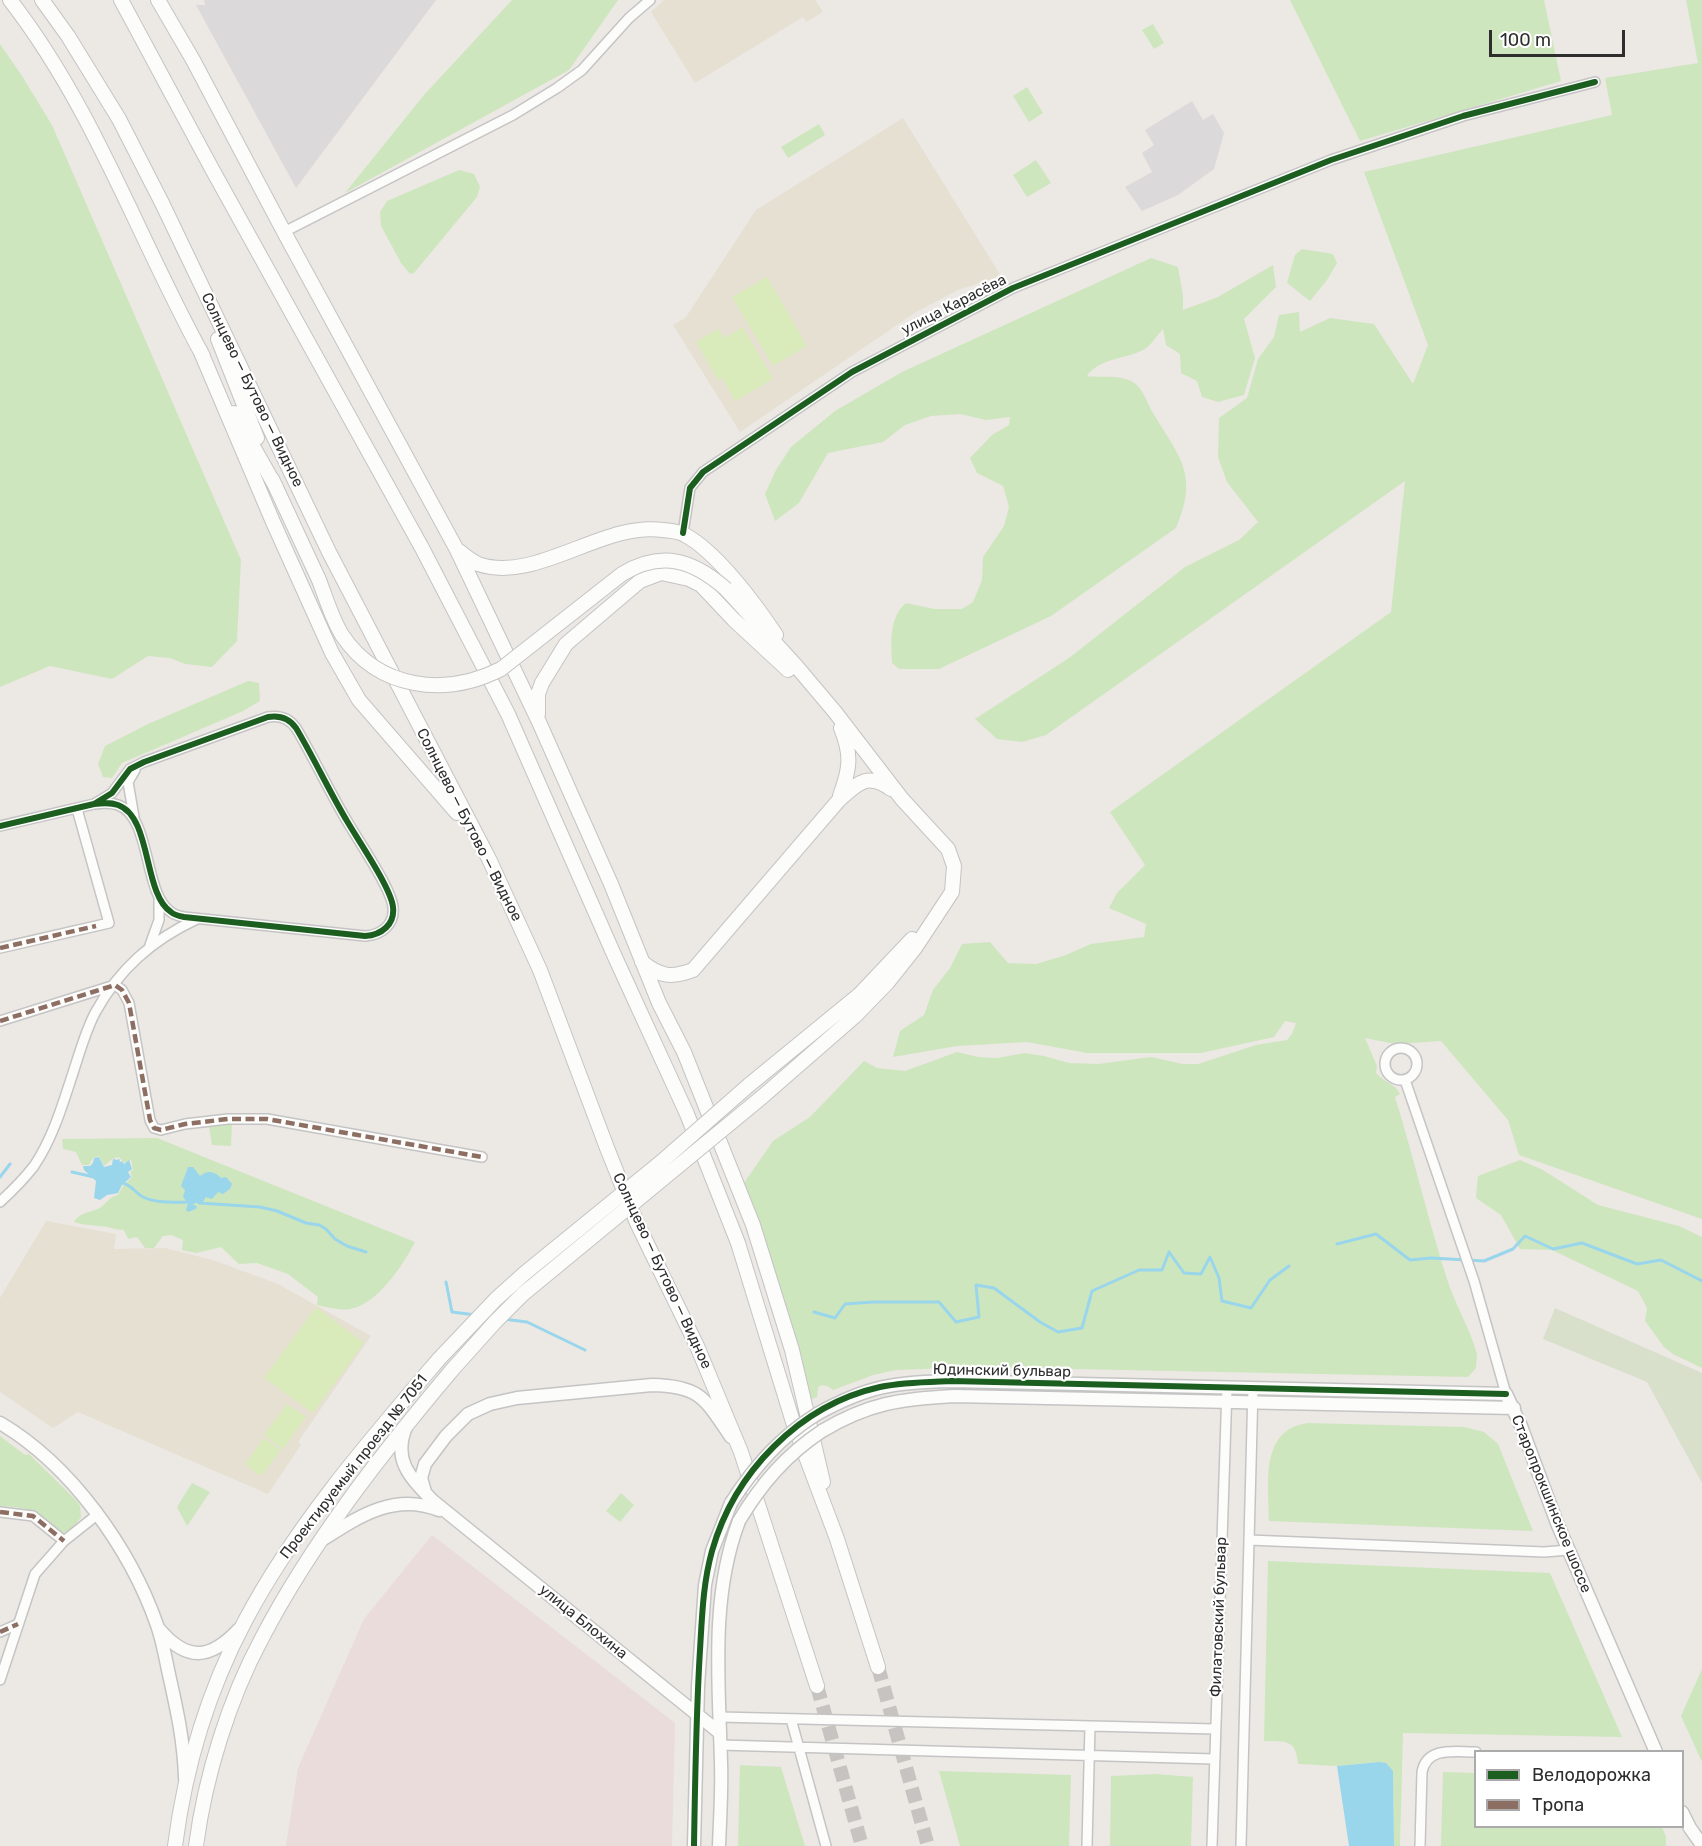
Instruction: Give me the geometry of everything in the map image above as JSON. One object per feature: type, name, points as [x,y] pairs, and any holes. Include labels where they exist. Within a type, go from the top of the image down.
[{"type":"main road","points":[[10,0],[64,78],[100,143],[200,350],[332,653],[359,700],[449,802],[489,859]]},
{"type":"main road","name":"Солнцево — Бутово — Видное","points":[[42,0],[69,36],[119,119],[329,552],[489,859],[540,970],[607,1148],[638,1223],[697,1346],[741,1452],[817,1686]]},
{"type":"main road","points":[[122,0],[212,169],[422,548],[508,714],[687,1114],[738,1243],[793,1422],[837,1539],[878,1667]]},
{"type":"main road","points":[[158,0],[194,60],[284,232],[458,550],[539,722],[611,884],[641,961],[684,1052],[753,1225],[792,1350],[837,1539]]},
{"type":"main road","points":[[179,239],[276,487],[341,634],[358,655],[376,669],[395,678],[438,685],[471,682],[501,669],[636,565],[655,561],[676,561],[691,565],[710,575],[726,590],[797,667],[835,712],[897,794],[948,849],[954,866],[952,892],[937,915]]},
{"type":"main road","points":[[200,350],[276,487]]},
{"type":"main road","points":[[458,550],[475,563],[505,568],[523,566],[623,533],[651,528],[683,533],[708,550],[722,566],[763,615],[797,667]]},
{"type":"main road","points":[[539,722],[537,706],[542,683],[566,644],[640,581],[661,573],[689,579],[701,585],[742,627],[825,701]]},
{"type":"main road","points":[[835,712],[849,754],[849,765],[839,800]]},
{"type":"main road","points":[[641,961],[653,971],[662,974],[674,975],[693,970],[839,800],[858,784],[872,779],[882,782],[897,794]]},
{"type":"main road","name":"Проектируемый проезд № 7051","points":[[175,1846],[185,1785],[213,1691],[244,1622],[279,1564],[313,1515],[439,1359],[489,1306],[525,1273],[871,984],[937,915]]},
{"type":"main road","name":"Проектируемый проезд № 7051","points":[[196,1846],[201,1814],[223,1734],[243,1678],[275,1614],[321,1541],[409,1421],[495,1322],[524,1294],[762,1097],[855,1016],[880,992],[915,948],[937,915]]},
{"type":"street","points":[[284,232],[513,115],[557,88],[582,70],[629,18],[650,0]]},
{"type":"street","name":"улица Карасёва","points":[[683,533],[688,497],[696,479],[852,372],[1012,288],[1331,160],[1464,116],[1594,82]]},
{"type":"street","points":[[94,804],[112,793],[130,769],[144,762],[268,717],[276,716],[287,719],[296,728],[382,881],[390,897],[393,910],[391,921],[384,930],[373,936],[365,936],[172,914],[159,899]]},
{"type":"street","points":[[144,762],[133,772],[128,782],[135,820],[159,899],[159,920],[150,945]]},
{"type":"street","points":[[0,826],[94,804],[109,803],[119,805],[135,820]]},
{"type":"street","points":[[0,948],[109,923],[77,809]]},
{"type":"street","points":[[0,1202],[22,1181],[35,1164],[51,1135],[95,1014],[123,973],[150,945],[172,930],[200,918]]},
{"type":"street","points":[[0,1021],[115,985]]},
{"type":"street","points":[[115,985],[122,990],[129,1003],[151,1125],[157,1130],[228,1119],[267,1119],[482,1157]]},
{"type":"street","name":"Старопрокшинское шоссе","points":[[1405,1080],[1474,1281],[1506,1394],[1514,1408],[1569,1550],[1654,1750]]},
{"type":"street","name":"Юдинский бульвар","points":[[697,1714],[705,1585],[712,1551],[731,1503],[760,1460],[776,1444],[817,1414],[844,1399],[878,1387],[908,1382],[952,1381],[1506,1394]]},
{"type":"street","points":[[425,1493],[421,1478],[425,1464],[456,1425],[468,1414],[490,1404],[517,1398],[652,1385],[675,1386],[690,1390],[702,1398],[741,1452]]},
{"type":"street","name":"Филатовский бульвар","points":[[1212,1846],[1227,1388]]},
{"type":"street","name":"Филатовский бульвар","points":[[1241,1846],[1253,1388]]},
{"type":"street","name":"Юдинский бульвар","points":[[719,1846],[719,1633],[722,1583],[730,1544],[739,1521],[755,1495],[780,1464],[805,1442],[848,1416],[882,1404],[912,1398],[954,1396],[1514,1408]]},
{"type":"street","points":[[409,1421],[401,1444],[403,1462],[410,1477],[445,1513]]},
{"type":"street","points":[[0,1424],[48,1459],[98,1514],[135,1576],[159,1628],[181,1725],[185,1785]]},
{"type":"street","points":[[321,1541],[366,1513],[391,1504],[424,1505],[445,1513]]},
{"type":"street","points":[[0,1512],[33,1515],[64,1541]]},
{"type":"street","name":"улица Блохина","points":[[445,1513],[697,1714],[720,1739]]},
{"type":"street","points":[[0,1680],[35,1574],[64,1541],[98,1514]]},
{"type":"street","points":[[1249,1540],[1544,1552],[1569,1550]]},
{"type":"street","points":[[159,1628],[180,1648],[188,1652],[203,1653],[222,1645],[244,1622]]},
{"type":"street","points":[[0,1632],[18,1624]]},
{"type":"street","points":[[694,1846],[697,1714]]},
{"type":"street","points":[[720,1717],[1215,1729]]},
{"type":"street","points":[[791,1719],[826,1846]]},
{"type":"street","points":[[1087,1846],[1090,1726]]},
{"type":"street","points":[[720,1739],[799,1747],[1214,1759]]},
{"type":"street","points":[[1420,1846],[1422,1772],[1425,1761],[1440,1752],[1474,1752]]},
{"type":"street","points":[[1684,1814],[1694,1846]]},
{"type":"street","points":[[1690,1828],[1702,1845]]},
{"type":"shaded area","points":[[204,0],[436,0],[296,188],[196,5],[205,5]]},
{"type":"shaded area","points":[[664,0],[815,0],[823,12],[806,22],[803,17],[695,83],[651,12]]},
{"type":"shaded area","points":[[1192,101],[1203,120],[1213,114],[1224,133],[1214,169],[1178,195],[1142,211],[1125,187],[1152,172],[1142,153],[1154,145],[1145,130]]},
{"type":"shaded area","points":[[903,118],[1001,276],[958,290],[916,312],[740,432],[673,325],[686,317],[756,210]]},
{"type":"shaded area","points":[[46,1221],[116,1234],[114,1249],[165,1248],[213,1260],[278,1284],[371,1336],[298,1442],[301,1445],[268,1494],[78,1412],[53,1428],[0,1392],[0,1298]]},
{"type":"shaded area","points":[[432,1535],[675,1723],[672,1846],[286,1846],[298,1768],[364,1619]]},
{"type":"green space","points":[[512,0],[618,0],[569,70],[345,193],[424,95]]},
{"type":"green space","points":[[1290,0],[1544,0],[1561,81],[1360,141]]},
{"type":"green space","points":[[1686,0],[1702,0],[1702,1219],[1519,1155],[1508,1120],[1441,1041],[1395,1044],[1365,1038],[1377,1066],[1376,1073],[1395,1087],[1400,1094],[1395,1097],[1441,1259],[1451,1291],[1477,1354],[1476,1368],[1468,1377],[975,1367],[896,1370],[873,1375],[833,1390],[820,1386],[817,1397],[807,1401],[744,1183],[773,1141],[810,1117],[864,1061],[877,1068],[905,1071],[957,1052],[978,1057],[997,1058],[1025,1053],[1069,1063],[1098,1064],[1151,1057],[1183,1064],[1198,1064],[1256,1045],[1287,1040],[1292,1034],[1296,1023],[1285,1021],[1274,1037],[1201,1053],[1087,1053],[1027,1042],[957,1046],[893,1057],[900,1031],[924,1015],[933,990],[950,968],[962,944],[990,942],[1008,963],[1036,964],[1091,944],[1144,937],[1146,924],[1109,908],[1117,893],[1145,865],[1110,812],[1391,612],[1405,481],[1046,735],[1022,742],[997,739],[975,719],[1069,658],[1185,567],[1239,540],[1258,522],[1227,482],[1218,457],[1219,418],[1247,398],[1258,359],[1274,337],[1279,315],[1299,312],[1300,332],[1330,318],[1374,324],[1413,384],[1428,345],[1364,172],[1612,115],[1605,78],[1698,63]]},
{"type":"green space","points":[[1153,24],[1164,43],[1154,49],[1142,30]]},
{"type":"green space","points":[[0,44],[52,125],[241,560],[237,641],[212,667],[148,656],[112,679],[50,666],[0,687]]},
{"type":"green space","points":[[1027,87],[1043,113],[1029,122],[1013,96]]},
{"type":"green space","points":[[819,124],[825,135],[788,158],[781,147]]},
{"type":"green space","points":[[1036,160],[1051,183],[1027,197],[1013,175]]},
{"type":"green space","points":[[459,170],[474,174],[480,187],[477,197],[414,273],[410,274],[401,263],[381,226],[380,212],[387,201]]},
{"type":"green space","points":[[1302,249],[1333,254],[1337,263],[1310,301],[1287,283],[1295,255]]},
{"type":"green space","points":[[1151,258],[1178,267],[1183,310],[1218,297],[1273,265],[1276,287],[1244,319],[1255,358],[1244,395],[1218,402],[1202,397],[1197,381],[1181,373],[1180,354],[1166,345],[1163,329],[1143,350],[1106,362],[1092,370],[1087,376],[1116,377],[1128,380],[1137,385],[1142,392],[1183,467],[1186,494],[1176,528],[1051,616],[939,669],[899,669],[892,663],[892,630],[896,615],[906,603],[934,609],[962,609],[973,602],[982,580],[983,557],[1004,526],[1009,507],[1003,486],[977,473],[970,458],[992,435],[1009,425],[1010,417],[986,420],[960,414],[931,416],[905,425],[883,442],[828,453],[799,503],[775,521],[765,494],[776,470],[791,447],[835,411],[902,372]]},
{"type":"green space","points":[[767,277],[807,346],[773,366],[732,297]]},
{"type":"green space","points":[[743,327],[773,379],[735,401],[722,378],[718,380],[696,342],[718,329],[724,338]]},
{"type":"green space","points":[[248,681],[259,683],[260,701],[243,711],[122,763],[112,778],[103,777],[98,764],[105,746],[148,724]]},
{"type":"green space","points":[[232,1124],[231,1146],[212,1145],[209,1126]]},
{"type":"green space","points":[[157,1138],[415,1242],[397,1272],[380,1292],[360,1306],[342,1310],[317,1305],[318,1297],[288,1274],[257,1263],[239,1264],[221,1247],[196,1253],[182,1250],[183,1240],[171,1235],[163,1236],[154,1248],[145,1248],[137,1237],[128,1239],[124,1230],[74,1222],[83,1214],[98,1209],[118,1195],[132,1177],[130,1171],[133,1170],[131,1160],[124,1163],[119,1157],[112,1159],[104,1166],[99,1156],[93,1158],[89,1165],[82,1165],[76,1152],[63,1149],[62,1139]]},
{"type":"green space","points":[[1520,1160],[1543,1170],[1598,1205],[1679,1226],[1702,1237],[1702,1368],[1664,1347],[1645,1321],[1647,1308],[1638,1291],[1552,1250],[1520,1249],[1501,1215],[1476,1198],[1478,1176]]},
{"type":"green space","points":[[316,1307],[364,1343],[313,1413],[264,1378]]},
{"type":"green space","points":[[1555,1308],[1702,1373],[1702,1483],[1647,1382],[1543,1339]]},
{"type":"green space","points":[[287,1404],[306,1417],[283,1449],[264,1435]]},
{"type":"green space","points":[[1308,1423],[1464,1427],[1484,1432],[1498,1444],[1533,1531],[1269,1521],[1268,1476],[1274,1447],[1281,1436],[1292,1427]]},
{"type":"green space","points":[[0,1436],[25,1455],[29,1454],[77,1501],[81,1517],[71,1531],[60,1533],[45,1519],[27,1509],[0,1506]]},
{"type":"green space","points":[[264,1438],[281,1450],[261,1476],[245,1464]]},
{"type":"green space","points":[[192,1483],[210,1492],[187,1526],[177,1507]]},
{"type":"green space","points":[[621,1493],[634,1505],[620,1522],[606,1511]]},
{"type":"green space","points":[[1268,1561],[1550,1573],[1622,1737],[1403,1733],[1400,1846],[1394,1846],[1393,1771],[1379,1762],[1336,1766],[1298,1764],[1295,1750],[1288,1743],[1264,1741]]},
{"type":"green space","points":[[1702,1669],[1702,1762],[1681,1716]]},
{"type":"green space","points":[[740,1765],[781,1767],[805,1846],[738,1846]]},
{"type":"green space","points":[[939,1771],[1071,1775],[1069,1846],[960,1846]]},
{"type":"green space","points":[[1443,1772],[1474,1773],[1474,1828],[1662,1828],[1666,1837],[1666,1846],[1441,1846]]},
{"type":"green space","points":[[1156,1774],[1193,1777],[1191,1846],[1110,1846],[1111,1776]]},
{"type":"water","points":[[99,1157],[104,1167],[112,1165],[113,1159],[118,1160],[119,1158],[124,1164],[129,1160],[132,1169],[128,1172],[131,1177],[122,1185],[118,1193],[107,1195],[100,1200],[94,1198],[96,1181],[84,1170],[83,1166],[90,1166],[94,1158]]},
{"type":"water","points":[[188,1167],[193,1167],[200,1176],[211,1172],[221,1178],[226,1177],[232,1184],[230,1189],[223,1194],[218,1192],[212,1199],[206,1197],[202,1203],[195,1203],[193,1205],[197,1206],[196,1209],[188,1212],[186,1210],[188,1203],[183,1197],[185,1190],[181,1186]]},
{"type":"water","points":[[1386,1763],[1393,1771],[1394,1846],[1349,1846],[1337,1766]]},
{"type":"waterway","points":[[0,1177],[10,1164]]},
{"type":"waterway","points":[[72,1172],[94,1177]]},
{"type":"waterway","points":[[123,1183],[140,1195],[155,1201],[192,1202]]},
{"type":"waterway","points":[[199,1203],[260,1207],[277,1211],[306,1223],[319,1225],[347,1246],[366,1252]]},
{"type":"waterway","points":[[1337,1244],[1376,1234],[1410,1260],[1431,1258],[1484,1261],[1513,1249],[1525,1236],[1553,1249],[1582,1243],[1637,1264],[1661,1260],[1702,1281]]},
{"type":"waterway","points":[[814,1312],[835,1318],[845,1304],[939,1302],[956,1322],[979,1317],[976,1285],[994,1288],[1040,1322],[1058,1332],[1082,1328],[1092,1291],[1139,1270],[1162,1270],[1169,1252],[1184,1273],[1201,1274],[1210,1257],[1219,1278],[1222,1301],[1251,1308],[1270,1280],[1289,1266]]},
{"type":"waterway","points":[[446,1282],[452,1312],[476,1315]]},
{"type":"waterway","points":[[503,1319],[527,1322],[585,1350]]},
{"type":"tunnel","points":[[878,1667],[928,1846]]},
{"type":"tunnel","points":[[817,1686],[862,1846]]},
{"type":"marked path","points":[[0,948],[96,926]]},
{"type":"marked path","points":[[0,1021],[115,985],[122,990],[129,1003],[150,1120],[154,1128],[161,1130],[185,1124],[228,1119],[267,1119],[482,1157]]},
{"type":"marked path","points":[[0,1512],[33,1516],[64,1541]]},
{"type":"marked path","points":[[0,1632],[18,1624]]},
{"type":"cycle path","points":[[683,533],[690,488],[703,472],[852,372],[1013,288],[1331,160],[1463,116],[1595,82]]},
{"type":"cycle path","points":[[0,826],[94,804],[112,793],[130,769],[144,762],[276,716],[287,720],[296,728],[340,810],[387,888],[393,907],[392,919],[382,931],[365,936],[175,915],[162,903],[137,824],[129,812],[115,804],[94,804]]},
{"type":"cycle path","points":[[694,1846],[701,1625],[712,1551],[722,1522],[736,1495],[753,1470],[774,1446],[797,1426],[823,1409],[850,1396],[880,1387],[952,1381],[1506,1394]]}]
